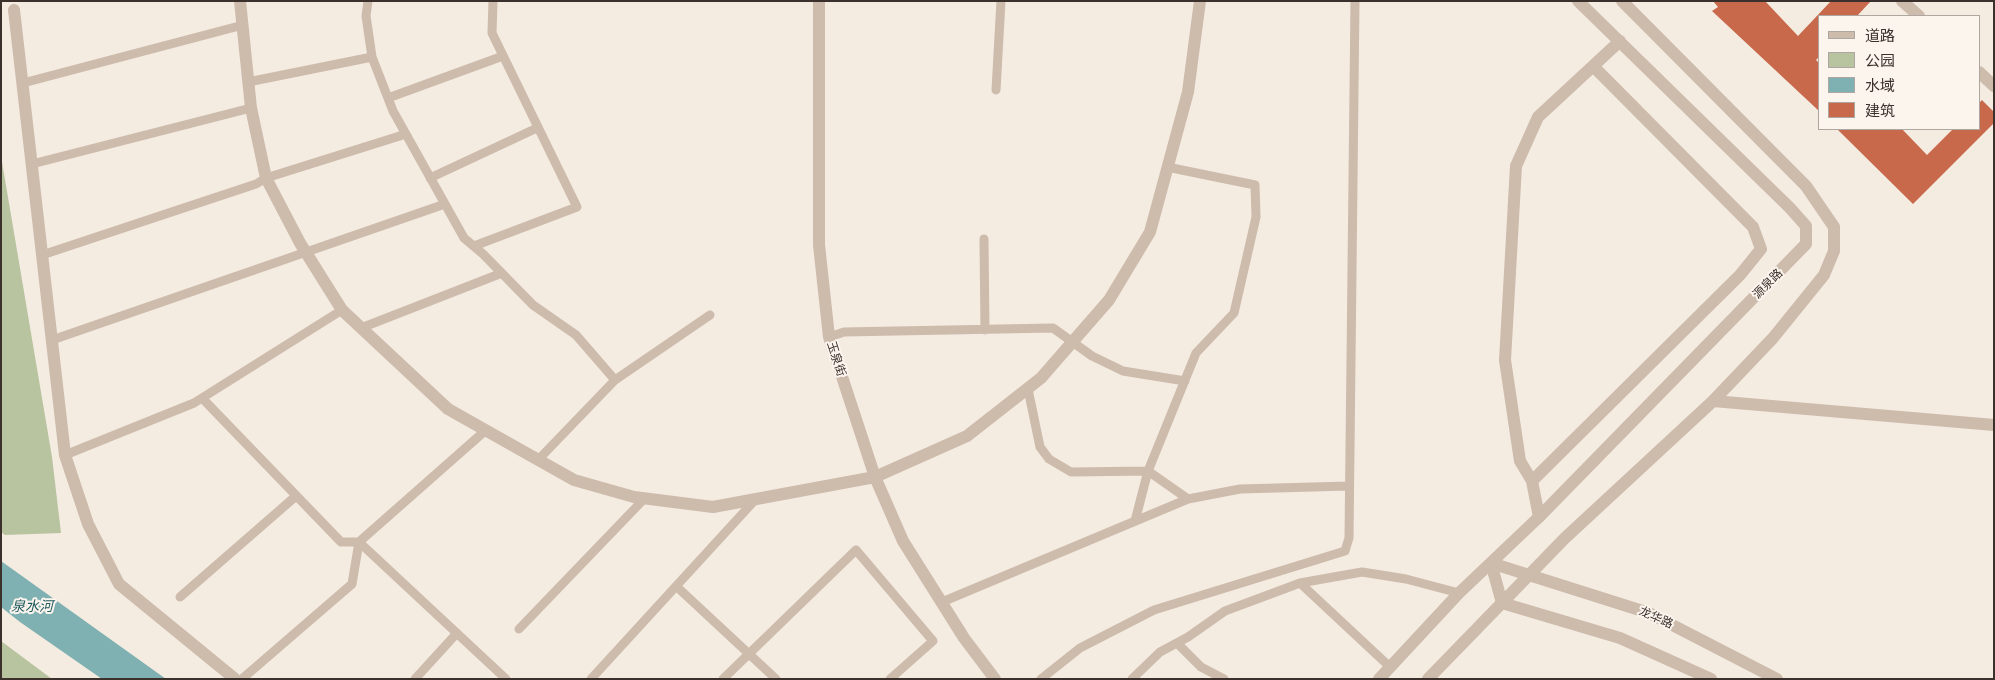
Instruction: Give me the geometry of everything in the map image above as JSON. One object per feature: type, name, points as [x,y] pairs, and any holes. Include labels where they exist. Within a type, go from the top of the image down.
[{"type":"street","points":[[240,1],[251,108],[266,178],[306,252],[342,310],[448,409],[574,480],[645,498],[713,507],[875,477],[966,436],[1041,378],[1109,300],[1150,232],[1188,92],[1200,1]]},
{"type":"street","name":"玉泉街","points":[[819,1],[819,245],[829,337],[875,477],[903,541],[964,638],[995,679]]},
{"type":"street","name":"源泉路","points":[[1491,563],[1539,517],[1806,244],[1806,226],[1790,208],[1578,1]]},
{"type":"street","points":[[1428,679],[1527,575],[1713,401],[1772,338],[1824,275],[1834,252],[1834,227],[1806,186],[1622,1]]},
{"type":"street","points":[[1902,1],[1917,15]]},
{"type":"street","points":[[14,10],[65,455],[88,524],[119,584],[235,679]]},
{"type":"street","points":[[1539,517],[1532,481],[1520,461],[1505,360],[1516,166],[1538,117],[1620,41]]},
{"type":"street","points":[[1532,481],[1740,276],[1761,249],[1753,227],[1593,66]]},
{"type":"street","points":[[1980,73],[1994,86]]},
{"type":"street","points":[[1713,401],[1994,425]]},
{"type":"street","points":[[1379,679],[1491,563],[1502,603]]},
{"type":"street","name":"龙华路","points":[[1491,563],[1649,613],[1777,679]]},
{"type":"street","points":[[1502,603],[1620,638],[1710,679]]},
{"type":"lane","points":[[368,1],[366,16],[372,57],[388,98],[464,238],[533,305],[576,335],[615,380]]},
{"type":"lane","points":[[474,246],[577,207],[492,33],[493,1]]},
{"type":"lane","points":[[996,90],[1000,1]]},
{"type":"lane","points":[[1041,679],[1080,648],[1154,610],[1346,551],[1349,538],[1355,1]]},
{"type":"lane","points":[[23,83],[243,25]]},
{"type":"lane","points":[[388,98],[503,56]]},
{"type":"lane","points":[[248,82],[372,57]]},
{"type":"lane","points":[[32,164],[251,108]]},
{"type":"lane","points":[[430,178],[537,128]]},
{"type":"lane","points":[[42,255],[256,184],[266,178],[406,134]]},
{"type":"lane","points":[[1134,521],[1148,471],[1196,353],[1234,313],[1256,217],[1255,185],[1167,167]]},
{"type":"lane","points":[[52,340],[445,204]]},
{"type":"lane","points":[[984,238],[985,330]]},
{"type":"lane","points":[[361,328],[502,273]]},
{"type":"lane","points":[[65,455],[202,398],[342,310]]},
{"type":"lane","points":[[538,460],[615,380],[710,315]]},
{"type":"lane","points":[[829,337],[844,332],[1053,328],[1092,356],[1123,371],[1185,381]]},
{"type":"lane","points":[[1028,389],[1040,447],[1049,459],[1071,472],[1148,471],[1188,499]]},
{"type":"lane","points":[[202,398],[341,542],[360,542],[506,679]]},
{"type":"lane","points":[[242,679],[352,584],[360,542],[486,430]]},
{"type":"lane","points":[[942,602],[1188,499],[1240,490],[1349,486]]},
{"type":"lane","points":[[180,597],[296,496]]},
{"type":"lane","points":[[519,629],[645,498]]},
{"type":"lane","points":[[592,679],[755,500]]},
{"type":"lane","points":[[723,679],[856,550],[933,641],[890,679]]},
{"type":"lane","points":[[1132,679],[1160,652],[1177,643],[1225,610],[1300,583],[1362,572],[1406,578],[1460,593]]},
{"type":"lane","points":[[1300,583],[1390,667]]},
{"type":"lane","points":[[676,586],[776,679]]},
{"type":"lane","points":[[415,679],[457,633]]},
{"type":"lane","points":[[1177,643],[1201,667],[1224,679]]},
{"type":"green space","points":[[1,156],[52,457],[61,533],[5,535],[1,532]]},
{"type":"green space","points":[[1,641],[52,679],[1,679]]},
{"type":"water","name":"泉水河","points":[[1,561],[166,679],[102,679],[20,622],[1,607]]},
{"type":"building","points":[[1713,1],[1765,1],[1798,36],[1831,1],[1871,1],[1858,15],[1818,15],[1818,58],[1816,60],[1818,62],[1818,110],[1712,11],[1718,7]]},
{"type":"building","points":[[1982,100],[1994,112],[1994,123],[1913,204],[1838,130],[1903,130],[1927,155],[1952,130],[1980,130],[1980,102]]}]
